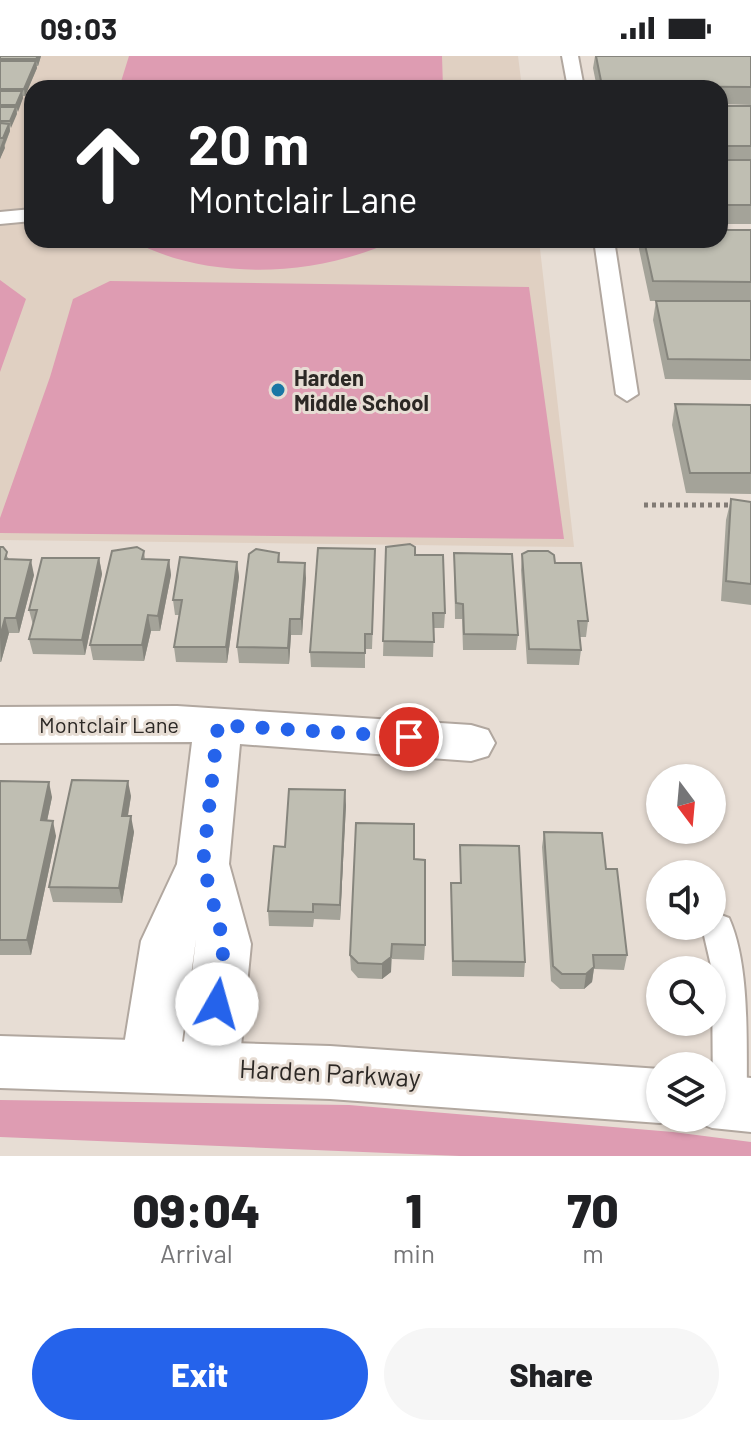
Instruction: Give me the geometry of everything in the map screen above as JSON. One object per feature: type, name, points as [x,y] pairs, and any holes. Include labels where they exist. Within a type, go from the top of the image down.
[{"type":"street","name":"Montclair Lane","points":[[0,725],[297,728],[471,743]]},
{"type":"street","points":[[150,1064],[168,941],[203,864],[218,725]]},
{"type":"street","points":[[203,864],[224,944],[210,1067]]},
{"type":"street","name":"Harden Parkway","points":[[0,1062],[150,1064],[486,1079],[646,1095]]},
{"type":"lane","points":[[570,56],[574,80]]},
{"type":"lane","points":[[0,218],[24,216]]},
{"type":"lane","points":[[605,248],[627,394]]},
{"type":"lane","points":[[721,940],[727,973],[731,1103]]},
{"type":"path","points":[[644,505],[738,505]]},
{"type":"shaded area","name":"Harden Middle School","points":[[0,56],[518,56],[521,80],[24,80],[24,248],[540,248],[574,547],[0,540]]},
{"type":"shaded area","points":[[129,56],[442,56],[443,80],[122,80]]},
{"type":"shaded area","points":[[148,248],[375,248],[332,262],[263,270],[193,263]]},
{"type":"shaded area","points":[[0,280],[26,299],[0,372]]},
{"type":"shaded area","name":"Harden Middle School","points":[[110,281],[529,287],[564,539],[0,533],[0,518],[50,377],[73,299]]},
{"type":"shaded area","points":[[0,1100],[349,1105],[673,1132],[751,1142],[751,1156],[460,1156],[0,1137]]},
{"type":"building","points":[[0,56],[38,56],[36,59],[0,59]]},
{"type":"building","points":[[596,56],[751,56],[751,87],[728,87],[728,80],[601,80]]},
{"type":"building","points":[[0,61],[36,61],[28,80],[24,80],[24,89],[0,89]]},
{"type":"building","points":[[0,91],[22,91],[16,105],[0,105]]},
{"type":"building","points":[[728,106],[751,106],[751,146],[728,146]]},
{"type":"building","points":[[0,107],[16,107],[10,121],[0,121]]},
{"type":"building","points":[[0,123],[9,124],[3,138],[0,138]]},
{"type":"building","points":[[728,160],[751,160],[751,205],[728,205]]},
{"type":"building","points":[[728,230],[751,230],[751,282],[653,281],[646,248],[728,248]]},
{"type":"building","points":[[656,301],[751,301],[751,360],[668,359]]},
{"type":"building","points":[[675,404],[751,405],[751,473],[690,473]]},
{"type":"building","points":[[731,499],[751,502],[751,584],[726,581]]},
{"type":"building","points":[[410,544],[415,547],[415,555],[443,555],[445,613],[433,613],[434,642],[383,641],[386,547]]},
{"type":"building","points":[[0,547],[7,552],[5,559],[31,560],[16,618],[5,618],[0,637]]},
{"type":"building","points":[[137,547],[144,551],[142,559],[169,560],[158,616],[148,615],[142,645],[90,645],[112,551]]},
{"type":"building","points":[[318,548],[375,549],[372,634],[365,634],[365,653],[310,652]]},
{"type":"building","points":[[256,549],[279,553],[278,562],[305,563],[301,619],[290,619],[288,648],[237,647],[249,554]]},
{"type":"building","points":[[548,551],[554,555],[555,563],[581,563],[588,621],[578,621],[581,650],[529,649],[522,554]]},
{"type":"building","points":[[454,553],[512,554],[518,635],[464,634],[463,604],[456,603]]},
{"type":"building","points":[[180,557],[237,562],[226,647],[174,647],[182,600],[173,600]]},
{"type":"building","points":[[42,558],[99,558],[82,640],[29,639],[37,610],[29,610]]},
{"type":"building","points":[[72,780],[128,781],[122,816],[131,816],[119,888],[49,887]]},
{"type":"building","points":[[0,781],[49,782],[41,820],[53,821],[27,940],[0,940]]},
{"type":"building","points":[[289,789],[345,790],[340,905],[313,904],[313,912],[268,911],[274,846],[285,847]]},
{"type":"building","points":[[356,823],[414,824],[414,859],[425,860],[425,945],[392,944],[391,957],[382,964],[358,963],[350,955]]},
{"type":"building","points":[[544,832],[602,833],[606,869],[617,869],[627,955],[593,955],[594,967],[586,974],[562,974],[553,966]]},
{"type":"building","points":[[460,845],[519,846],[525,962],[453,961],[451,883],[461,883]]},
{"type":"place","name":"Harden Middle School","points":[[278,390]]},
{"type":"route","points":[[217,1004],[224,944],[203,864],[218,725],[409,737]]}]
